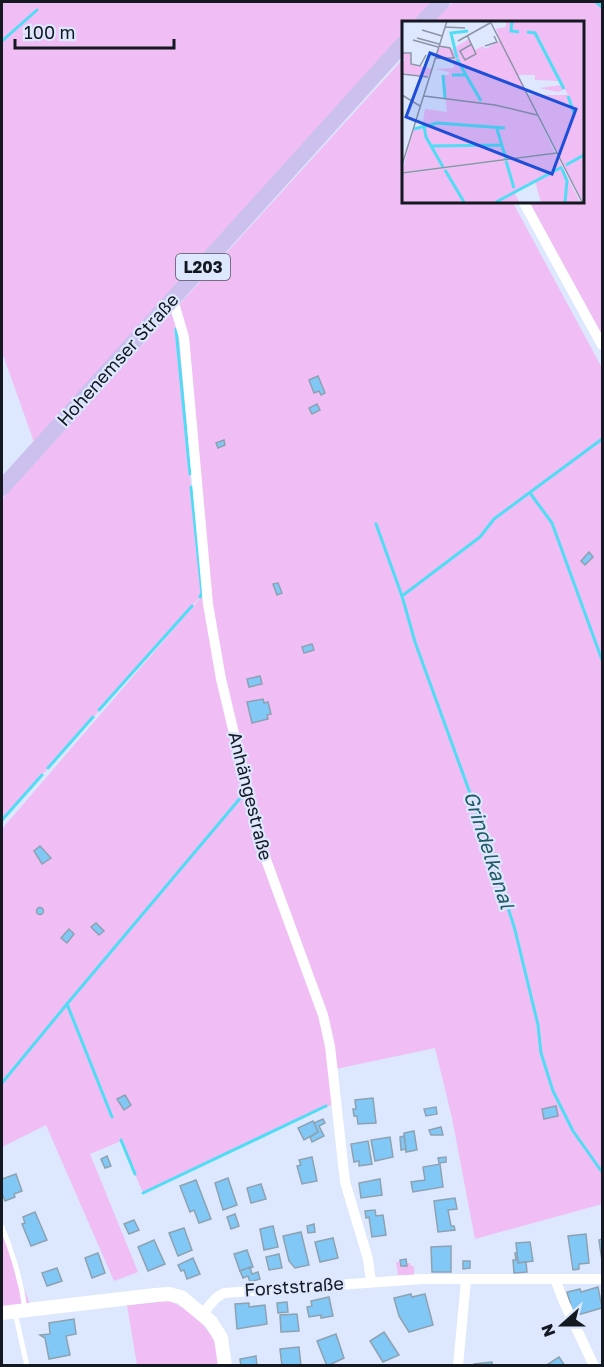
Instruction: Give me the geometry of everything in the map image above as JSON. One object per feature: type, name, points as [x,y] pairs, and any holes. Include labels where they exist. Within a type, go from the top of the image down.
[{"type":"main road","points":[[425,21],[442,2]]},
{"type":"main road","name":"Hohenemser Straße","points":[[2,488],[402,45]]},
{"type":"street","points":[[524,202],[603,345]]},
{"type":"street","name":"Anhängestraße","points":[[173,300],[184,337],[208,604],[221,679],[261,846],[323,1015],[330,1046],[344,1173],[350,1202],[368,1259],[371,1281]]},
{"type":"street","points":[[555,1279],[594,1365]]},
{"type":"street","name":"Forststraße","points":[[202,1314],[216,1298],[224,1293],[371,1281],[603,1279]]},
{"type":"street","points":[[458,1365],[466,1280]]},
{"type":"street","points":[[14,1311],[169,1294],[181,1297],[219,1332],[225,1365]]},
{"type":"lane","points":[[2,1227],[13,1254],[22,1289],[14,1311],[27,1365]]},
{"type":"shaded area","points":[[2,2],[437,2],[419,21],[402,21],[402,40],[34,442],[2,352]]},
{"type":"shaded area","points":[[453,2],[602,2],[602,337],[530,202],[583,202],[583,21],[434,21]]},
{"type":"shaded area","points":[[402,60],[402,202],[513,202],[602,368],[602,1204],[475,1239],[452,1118],[435,1048],[331,1070],[333,1104],[143,1193],[121,1141],[90,1154],[138,1272],[114,1281],[46,1125],[2,1147],[2,829],[209,588],[194,427],[185,427],[202,593],[2,820],[2,499]]},
{"type":"shaded area","points":[[2,1233],[30,1304],[2,1307]]},
{"type":"shaded area","points":[[396,1262],[401,1262],[401,1266],[410,1263],[414,1266],[414,1275],[398,1275]]},
{"type":"shaded area","points":[[169,1301],[202,1323],[217,1343],[220,1365],[137,1365],[127,1305]]},
{"type":"building","points":[[318,376],[325,393],[321,395],[319,391],[314,393],[309,380]]},
{"type":"building","points":[[317,404],[320,410],[312,414],[309,408]]},
{"type":"building","points":[[224,440],[225,445],[218,448],[216,443]]},
{"type":"building","points":[[589,552],[593,557],[585,565],[581,561]]},
{"type":"building","points":[[278,583],[282,593],[277,595],[273,584]]},
{"type":"building","points":[[312,644],[314,650],[304,653],[302,647]]},
{"type":"building","points":[[260,676],[262,684],[249,687],[247,679]]},
{"type":"building","points":[[263,699],[264,703],[268,702],[271,714],[267,715],[268,719],[252,723],[247,702]]},
{"type":"building","points":[[40,846],[51,858],[42,864],[34,851]]},
{"type":"building","points":[[40,907],[44,911],[40,915],[36,911]]},
{"type":"building","points":[[96,923],[104,931],[99,935],[91,927]]},
{"type":"building","points":[[69,929],[74,934],[67,943],[61,938]]},
{"type":"building","points":[[125,1095],[131,1105],[124,1110],[117,1099]]},
{"type":"building","points":[[373,1098],[376,1123],[358,1124],[353,1109],[356,1109],[355,1100]]},
{"type":"building","points":[[556,1106],[558,1116],[544,1119],[542,1109]]},
{"type":"building","points":[[436,1107],[437,1114],[426,1116],[424,1109]]},
{"type":"building","points":[[323,1119],[325,1123],[319,1126],[324,1136],[312,1142],[310,1137],[318,1132],[314,1123]]},
{"type":"building","points":[[313,1121],[318,1132],[304,1140],[298,1128]]},
{"type":"building","points":[[441,1127],[443,1135],[431,1135],[429,1130]]},
{"type":"building","points":[[414,1131],[417,1150],[406,1152],[404,1133]]},
{"type":"building","points":[[404,1136],[406,1149],[401,1150],[400,1137]]},
{"type":"building","points":[[390,1137],[393,1157],[375,1161],[371,1140]]},
{"type":"building","points":[[368,1141],[372,1164],[359,1166],[359,1161],[354,1162],[351,1144]]},
{"type":"building","points":[[107,1156],[111,1166],[105,1168],[101,1159]]},
{"type":"building","points":[[312,1157],[317,1181],[302,1184],[297,1166],[301,1165],[299,1160]]},
{"type":"building","points":[[446,1157],[446,1162],[439,1163],[438,1158]]},
{"type":"building","points":[[440,1164],[443,1187],[413,1192],[411,1182],[425,1180],[423,1167]]},
{"type":"building","points":[[16,1174],[22,1191],[5,1201],[2,1193],[2,1179]]},
{"type":"building","points":[[228,1178],[237,1205],[223,1210],[215,1183]]},
{"type":"building","points":[[380,1179],[382,1195],[361,1198],[359,1183]]},
{"type":"building","points":[[196,1180],[211,1219],[199,1223],[194,1210],[190,1212],[180,1186]]},
{"type":"building","points":[[261,1184],[266,1199],[251,1203],[247,1188]]},
{"type":"building","points":[[455,1198],[457,1209],[448,1210],[451,1226],[454,1226],[455,1230],[438,1232],[434,1201]]},
{"type":"building","points":[[375,1210],[376,1216],[383,1215],[386,1235],[372,1237],[369,1217],[366,1218],[365,1211]]},
{"type":"building","points":[[35,1212],[47,1240],[31,1246],[22,1224],[25,1223],[23,1217]]},
{"type":"building","points":[[235,1214],[239,1226],[231,1229],[227,1217]]},
{"type":"building","points":[[134,1220],[139,1230],[129,1234],[124,1224]]},
{"type":"building","points":[[314,1224],[315,1232],[308,1233],[307,1226]]},
{"type":"building","points":[[273,1226],[278,1247],[264,1250],[260,1229]]},
{"type":"building","points":[[184,1228],[192,1250],[178,1256],[169,1233]]},
{"type":"building","points":[[301,1232],[309,1265],[295,1268],[289,1261],[283,1236]]},
{"type":"building","points":[[586,1234],[589,1263],[579,1264],[579,1269],[573,1270],[568,1236]]},
{"type":"building","points":[[333,1238],[338,1258],[320,1262],[315,1242]]},
{"type":"building","points":[[602,1239],[602,1261],[599,1240]]},
{"type":"building","points":[[154,1240],[165,1264],[148,1271],[138,1247]]},
{"type":"building","points":[[530,1242],[533,1261],[518,1263],[516,1243]]},
{"type":"building","points":[[451,1246],[451,1272],[432,1272],[431,1247]]},
{"type":"building","points":[[247,1250],[253,1267],[240,1271],[234,1254]]},
{"type":"building","points":[[98,1253],[105,1273],[92,1278],[85,1258]]},
{"type":"building","points":[[515,1253],[517,1253],[518,1263],[526,1262],[527,1272],[514,1273]]},
{"type":"building","points":[[279,1254],[282,1268],[269,1270],[266,1257]]},
{"type":"building","points":[[193,1258],[200,1274],[187,1279],[184,1270],[181,1271],[178,1265]]},
{"type":"building","points":[[406,1259],[407,1266],[401,1266],[400,1260]]},
{"type":"building","points":[[463,1261],[470,1261],[470,1268],[463,1269]]},
{"type":"building","points":[[250,1267],[252,1274],[258,1272],[260,1279],[250,1282],[248,1276],[243,1278],[240,1271]]},
{"type":"building","points":[[57,1268],[62,1281],[47,1286],[42,1273]]},
{"type":"building","points":[[598,1287],[602,1308],[574,1316],[567,1292],[580,1289],[581,1292]]},
{"type":"building","points":[[411,1294],[412,1297],[425,1294],[433,1325],[409,1332],[399,1316],[394,1298]]},
{"type":"building","points":[[329,1297],[333,1316],[309,1317],[307,1307],[312,1306],[311,1301]]},
{"type":"building","points":[[287,1302],[288,1312],[278,1313],[277,1303]]},
{"type":"building","points":[[249,1303],[249,1307],[265,1305],[267,1324],[237,1329],[235,1304]]},
{"type":"building","points":[[297,1314],[299,1331],[281,1332],[280,1315]]},
{"type":"building","points":[[74,1319],[76,1334],[66,1336],[70,1355],[49,1359],[45,1338],[40,1335],[50,1334],[49,1323]]},
{"type":"building","points":[[384,1332],[399,1355],[383,1362],[370,1341]]},
{"type":"building","points":[[336,1334],[344,1358],[327,1366],[317,1341]]},
{"type":"building","points":[[299,1347],[301,1366],[282,1366],[280,1349]]},
{"type":"building","points":[[256,1356],[257,1366],[241,1366],[240,1359]]},
{"type":"building","points":[[559,1357],[565,1366],[545,1366]]},
{"type":"building","points":[[492,1362],[492,1366],[474,1366],[474,1364]]},
{"type":"waterway","points":[[596,2],[602,7]]},
{"type":"waterway","points":[[2,41],[37,10]]},
{"type":"waterway","points":[[176,329],[190,474]]},
{"type":"waterway","points":[[402,596],[480,537],[494,519],[602,439]]},
{"type":"waterway","points":[[191,487],[202,593],[200,597]]},
{"type":"waterway","points":[[530,493],[552,523],[602,660]]},
{"type":"waterway","name":"Grindelkanal","points":[[376,524],[402,596],[415,642],[487,840],[515,930],[538,1025],[541,1053],[553,1091],[573,1131],[602,1172]]},
{"type":"waterway","points":[[99,710],[192,606]]},
{"type":"waterway","points":[[48,768],[93,717]]},
{"type":"waterway","points":[[2,820],[42,775]]},
{"type":"waterway","points":[[67,1004],[242,796]]},
{"type":"waterway","points":[[2,1083],[67,1004],[112,1117]]},
{"type":"waterway","points":[[143,1193],[326,1106]]},
{"type":"waterway","points":[[121,1140],[135,1174]]}]
